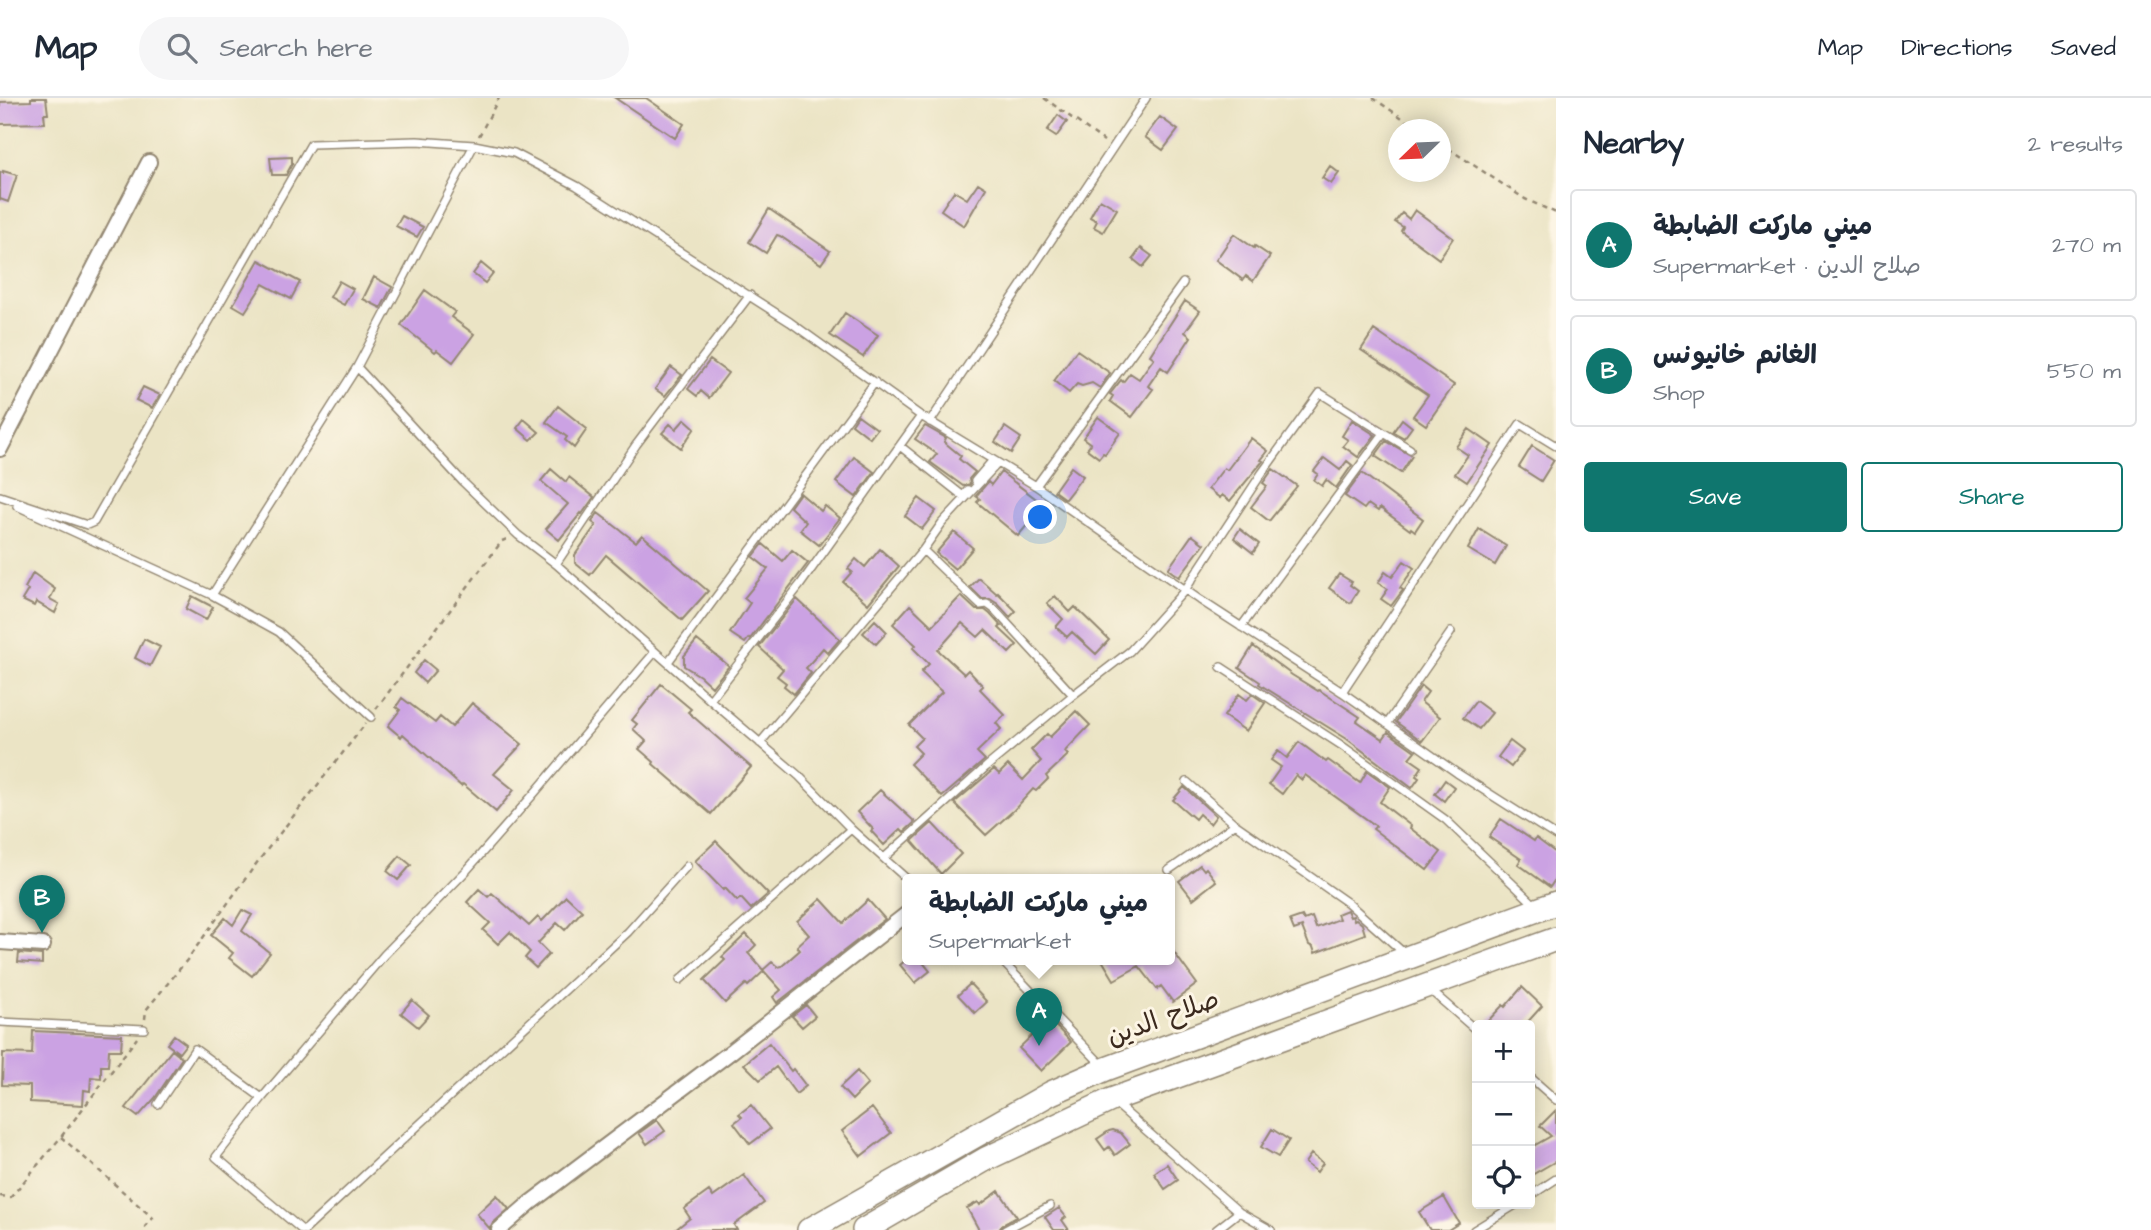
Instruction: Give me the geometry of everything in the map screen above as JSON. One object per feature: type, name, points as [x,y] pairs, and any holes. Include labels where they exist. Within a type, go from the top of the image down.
[{"type":"highway","name":"صلاح الدين","points":[[809,1230],[1051,1093],[1106,1069],[1548,906]]},
{"type":"highway","points":[[864,1230],[986,1159],[1111,1100],[1556,939]]},
{"type":"street","points":[[0,449],[149,162]]},
{"type":"street","points":[[499,1230],[530,1203],[732,1051],[902,918]]},
{"type":"street","points":[[0,942],[43,945]]},
{"type":"lane","points":[[930,422],[1146,98]]},
{"type":"lane","points":[[0,497],[87,525],[94,522],[312,144],[417,141],[474,145],[514,153],[577,186],[750,295],[921,416],[1036,486],[1185,590],[1342,692],[1457,773],[1556,836]]},
{"type":"lane","points":[[212,595],[357,367],[474,145]]},
{"type":"lane","points":[[1036,486],[1183,283]]},
{"type":"lane","points":[[556,564],[636,445],[750,295]]},
{"type":"lane","points":[[357,367],[463,482],[518,535],[556,564],[709,701],[799,776],[851,829],[902,874]]},
{"type":"lane","points":[[668,662],[876,382]]},
{"type":"lane","points":[[884,858],[986,767],[1130,651],[1185,590],[1262,473],[1320,393],[1409,449]]},
{"type":"lane","points":[[709,701],[800,585],[921,416]]},
{"type":"lane","points":[[1342,692],[1520,424],[1556,446]]},
{"type":"lane","points":[[1241,627],[1384,433]]},
{"type":"lane","points":[[900,446],[963,496],[995,462]]},
{"type":"lane","points":[[760,743],[995,462]]},
{"type":"lane","points":[[0,497],[212,595],[279,632],[371,717]]},
{"type":"lane","points":[[922,550],[980,605],[987,604],[994,609],[1073,695]]},
{"type":"lane","points":[[1387,724],[1451,632]]},
{"type":"lane","points":[[655,652],[491,842],[384,956],[262,1098],[216,1157],[304,1230],[628,932],[687,866]]},
{"type":"lane","points":[[1221,667],[1341,745],[1446,820],[1548,906]]},
{"type":"lane","points":[[1187,782],[1235,824],[1348,904],[1408,957]]},
{"type":"lane","points":[[1169,870],[1235,824]]},
{"type":"lane","points":[[680,980],[851,829]]},
{"type":"lane","points":[[1006,965],[1106,1069]]},
{"type":"lane","points":[[1426,987],[1472,1027]]},
{"type":"lane","points":[[0,1022],[144,1029]]},
{"type":"lane","points":[[158,1104],[195,1049],[262,1098]]},
{"type":"lane","points":[[1535,1081],[1555,1099]]},
{"type":"lane","points":[[1111,1100],[1239,1212],[1271,1230]]},
{"type":"lane","points":[[1535,1193],[1556,1179]]},
{"type":"lane","points":[[1005,1230],[1049,1206]]},
{"type":"lane","points":[[1474,1230],[1509,1209]]},
{"type":"lane","points":[[1216,1230],[1239,1212]]},
{"type":"path","points":[[474,145],[499,98]]},
{"type":"path","points":[[1044,98],[1112,147]]},
{"type":"path","points":[[1373,98],[1404,119]]},
{"type":"path","points":[[1451,150],[1525,199],[1556,213]]},
{"type":"path","points":[[0,1196],[11,1197],[61,1137],[144,1029],[146,1010],[187,960],[502,541],[518,535]]},
{"type":"path","points":[[61,1137],[153,1218],[142,1230]]},
{"type":"building","points":[[31,98],[46,98],[48,114],[44,114],[45,123],[0,124],[0,102],[31,101]]},
{"type":"building","points":[[615,98],[646,98],[684,124],[675,138]]},
{"type":"building","points":[[1058,115],[1067,122],[1056,137],[1047,131]]},
{"type":"building","points":[[1160,117],[1178,130],[1163,150],[1145,137]]},
{"type":"building","points":[[292,157],[292,164],[286,175],[272,175],[270,158]]},
{"type":"building","points":[[1330,166],[1339,173],[1331,184],[1322,178]]},
{"type":"building","points":[[0,172],[17,175],[8,202],[0,199]]},
{"type":"building","points":[[978,183],[986,188],[964,226],[941,210],[954,191],[967,199]]},
{"type":"building","points":[[1100,199],[1117,209],[1103,232],[1094,227],[1097,221],[1090,217]]},
{"type":"building","points":[[769,209],[830,251],[821,264],[777,235],[766,253],[749,242]]},
{"type":"building","points":[[1415,210],[1453,238],[1439,259],[1401,231],[1403,227],[1395,222],[1402,213],[1409,219]]},
{"type":"building","points":[[402,216],[423,227],[417,237],[396,226]]},
{"type":"building","points":[[1234,234],[1270,256],[1253,281],[1246,276],[1243,280],[1216,260]]},
{"type":"building","points":[[1141,248],[1152,256],[1143,267],[1133,259]]},
{"type":"building","points":[[259,260],[300,282],[291,299],[263,284],[245,312],[233,305]]},
{"type":"building","points":[[481,263],[493,273],[485,283],[473,274]]},
{"type":"building","points":[[374,277],[392,287],[381,308],[363,299]]},
{"type":"building","points":[[339,281],[353,289],[344,305],[330,297]]},
{"type":"building","points":[[425,290],[455,312],[451,317],[474,334],[453,362],[437,350],[435,352],[401,325]]},
{"type":"building","points":[[1185,301],[1200,311],[1185,332],[1191,337],[1168,372],[1161,367],[1148,386],[1153,389],[1132,417],[1110,401],[1113,396],[1110,394],[1130,373],[1139,379],[1154,358],[1150,355]]},
{"type":"building","points":[[845,313],[878,335],[863,357],[830,335]]},
{"type":"building","points":[[1374,330],[1454,385],[1426,425],[1413,416],[1428,395],[1361,350]]},
{"type":"building","points":[[1077,350],[1110,373],[1100,388],[1092,383],[1082,386],[1077,384],[1069,393],[1054,381]]},
{"type":"building","points":[[710,360],[728,373],[709,398],[701,391],[697,396],[688,389]]},
{"type":"building","points":[[671,367],[682,375],[665,396],[655,389]]},
{"type":"building","points":[[143,387],[160,395],[152,408],[136,400]]},
{"type":"building","points":[[558,406],[587,429],[574,448],[565,440],[567,437],[546,422]]},
{"type":"building","points":[[858,415],[877,429],[870,438],[852,424]]},
{"type":"building","points":[[1098,417],[1120,433],[1099,458],[1087,449],[1091,444],[1083,438]]},
{"type":"building","points":[[524,419],[539,432],[531,440],[517,428]]},
{"type":"building","points":[[685,419],[695,428],[681,448],[662,433],[670,424],[676,429]]},
{"type":"building","points":[[1402,419],[1412,427],[1404,438],[1393,432]]},
{"type":"building","points":[[1352,420],[1375,435],[1358,457],[1343,446],[1348,440],[1342,436]]},
{"type":"building","points":[[925,426],[946,438],[944,442],[975,472],[969,479],[970,484],[963,486],[930,462],[937,454],[915,439]]},
{"type":"building","points":[[1005,427],[1021,438],[1011,453],[995,442]]},
{"type":"building","points":[[1469,429],[1492,445],[1467,482],[1455,474],[1468,455],[1456,447]]},
{"type":"building","points":[[1251,438],[1268,451],[1261,460],[1263,461],[1230,501],[1222,495],[1220,498],[1208,489],[1224,468],[1227,470]]},
{"type":"building","points":[[1386,441],[1412,456],[1401,473],[1375,456]]},
{"type":"building","points":[[1532,446],[1554,460],[1541,481],[1519,467]]},
{"type":"building","points":[[854,457],[874,472],[856,497],[836,482]]},
{"type":"building","points":[[1324,458],[1340,470],[1347,461],[1352,465],[1336,488],[1326,480],[1322,486],[1314,480],[1318,474],[1314,471]]},
{"type":"building","points":[[1071,467],[1083,476],[1065,499],[1054,491]]},
{"type":"building","points":[[551,469],[566,482],[569,477],[594,497],[559,540],[546,529],[568,504],[541,481]]},
{"type":"building","points":[[1273,469],[1297,486],[1269,521],[1251,507],[1267,486],[1263,483]]},
{"type":"building","points":[[1001,472],[1044,505],[1018,536],[977,502],[980,499],[976,496],[988,482],[991,485]]},
{"type":"building","points":[[1362,473],[1423,519],[1415,531],[1380,508],[1378,511],[1368,504],[1364,509],[1345,496]]},
{"type":"building","points":[[800,493],[821,511],[825,506],[840,518],[819,545],[800,530],[806,522],[790,507]]},
{"type":"building","points":[[919,498],[936,511],[922,529],[905,516]]},
{"type":"building","points":[[598,513],[636,542],[642,535],[708,591],[682,620],[606,555],[590,575],[575,563],[575,555],[596,525],[592,522]]},
{"type":"building","points":[[1240,529],[1259,544],[1253,553],[1234,538]]},
{"type":"building","points":[[1479,529],[1506,546],[1495,565],[1468,549]]},
{"type":"building","points":[[954,532],[973,548],[955,569],[936,553]]},
{"type":"building","points":[[1192,535],[1204,544],[1179,577],[1168,569]]},
{"type":"building","points":[[763,544],[783,561],[792,550],[808,563],[745,643],[730,633],[750,603],[744,598],[768,569],[753,557]]},
{"type":"building","points":[[880,549],[899,566],[868,604],[843,582],[852,572],[848,569],[856,559],[865,567]]},
{"type":"building","points":[[1404,561],[1414,568],[1391,606],[1381,599],[1388,589],[1378,583],[1385,572],[1392,577]]},
{"type":"building","points":[[33,573],[55,589],[50,599],[59,604],[55,613],[36,602],[34,606],[22,600]]},
{"type":"building","points":[[1339,574],[1352,582],[1350,585],[1358,591],[1350,603],[1329,588]]},
{"type":"building","points":[[979,578],[1016,611],[1010,617],[998,604],[990,599],[982,599],[970,587]]},
{"type":"building","points":[[192,596],[213,607],[206,620],[186,609]]},
{"type":"building","points":[[961,596],[976,610],[985,610],[990,614],[1001,626],[999,628],[1017,645],[1009,653],[985,630],[978,637],[962,623],[938,650],[964,674],[968,670],[983,686],[980,689],[1005,715],[996,723],[1001,729],[977,752],[985,760],[942,797],[910,764],[921,753],[914,746],[922,738],[909,725],[942,692],[921,672],[929,664],[913,648],[916,645],[893,624],[910,605],[932,626]]},
{"type":"building","points":[[1055,596],[1070,612],[1075,607],[1109,640],[1096,654],[1072,632],[1067,637],[1056,627],[1063,619],[1047,603]]},
{"type":"building","points":[[797,599],[840,639],[828,653],[823,648],[806,668],[811,673],[794,694],[777,676],[783,669],[759,647]]},
{"type":"building","points":[[875,620],[887,632],[876,644],[863,633]]},
{"type":"building","points":[[144,639],[160,647],[150,666],[135,658]]},
{"type":"building","points":[[697,640],[729,666],[712,687],[684,666],[684,656]]},
{"type":"building","points":[[1253,646],[1292,675],[1360,717],[1357,721],[1383,739],[1388,732],[1415,751],[1409,758],[1422,767],[1412,788],[1347,739],[1259,684],[1260,682],[1239,668]]},
{"type":"building","points":[[424,660],[436,670],[425,683],[414,673]]},
{"type":"building","points":[[661,684],[691,709],[688,712],[751,767],[711,814],[639,749],[646,741],[633,729],[637,724],[632,720]]},
{"type":"building","points":[[1421,686],[1428,692],[1421,702],[1440,717],[1422,741],[1396,722]]},
{"type":"building","points":[[1239,694],[1247,700],[1252,694],[1265,703],[1246,731],[1224,716]]},
{"type":"building","points":[[402,698],[435,723],[440,717],[452,727],[472,703],[522,744],[494,774],[514,790],[496,812],[463,784],[461,786],[403,734],[401,737],[388,726],[400,710],[396,707]]},
{"type":"building","points":[[1476,701],[1492,713],[1479,729],[1463,718]]},
{"type":"building","points":[[1076,711],[1090,725],[1066,750],[1068,755],[1046,776],[1048,779],[1036,791],[1033,789],[986,835],[954,803],[994,769],[999,774],[1008,765],[1023,780],[1041,761],[1031,750],[1047,734],[1050,737]]},
{"type":"building","points":[[1510,741],[1523,751],[1511,767],[1498,757]]},
{"type":"building","points":[[1299,742],[1360,783],[1367,771],[1390,787],[1380,802],[1441,852],[1427,870],[1373,829],[1376,826],[1305,775],[1302,780],[1296,775],[1282,794],[1269,784],[1281,767],[1271,760],[1278,751],[1287,758]]},
{"type":"building","points":[[1445,780],[1454,787],[1444,801],[1435,794]]},
{"type":"building","points":[[1184,787],[1216,816],[1210,824],[1199,814],[1195,819],[1173,800]]},
{"type":"building","points":[[880,790],[915,822],[904,832],[901,829],[884,845],[857,812]]},
{"type":"building","points":[[1501,819],[1534,841],[1536,838],[1556,853],[1556,878],[1550,887],[1518,864],[1521,859],[1489,837]]},
{"type":"building","points":[[932,823],[961,854],[941,874],[912,841]]},
{"type":"building","points":[[716,841],[768,894],[751,909],[741,898],[737,901],[725,888],[723,890],[695,861]]},
{"type":"building","points":[[400,856],[411,865],[398,880],[387,871]]},
{"type":"building","points":[[1200,865],[1204,870],[1206,868],[1216,881],[1193,899],[1179,881]]},
{"type":"building","points":[[479,889],[488,897],[492,893],[529,926],[538,917],[542,921],[566,896],[582,911],[565,930],[557,923],[538,943],[549,954],[536,968],[525,958],[530,952],[510,932],[498,944],[483,930],[490,923],[467,902]]},
{"type":"building","points":[[821,899],[843,923],[868,900],[885,919],[777,1003],[773,997],[781,990],[763,970],[772,962],[778,967],[782,966],[800,950],[797,946],[809,935],[797,921]]},
{"type":"building","points":[[242,910],[252,915],[242,931],[270,953],[252,976],[229,958],[233,953],[211,935],[225,918],[233,925]]},
{"type":"building","points":[[1347,910],[1350,917],[1353,916],[1354,920],[1362,924],[1365,934],[1315,953],[1302,927],[1294,930],[1290,920],[1302,916],[1304,920],[1312,917],[1316,928],[1339,919],[1337,914]]},
{"type":"building","points":[[746,934],[756,945],[748,953],[764,971],[725,1003],[704,980],[725,960],[722,957]]},
{"type":"building","points":[[19,953],[42,955],[42,964],[18,962]]},
{"type":"building","points":[[1175,954],[1197,984],[1173,1002],[1161,986],[1157,989],[1139,966],[1114,980],[1105,965],[1175,965]]},
{"type":"building","points":[[900,965],[925,965],[930,971],[915,983]]},
{"type":"building","points":[[970,984],[987,1002],[975,1013],[958,995]]},
{"type":"building","points":[[1522,987],[1542,1006],[1529,1020],[1489,1020],[1503,1005],[1505,1007]]},
{"type":"building","points":[[412,1000],[429,1015],[418,1027],[401,1013]]},
{"type":"building","points":[[806,1005],[815,1016],[802,1027],[792,1016]]},
{"type":"building","points":[[1049,1019],[1071,1042],[1041,1071],[1019,1048]]},
{"type":"building","points":[[33,1031],[122,1035],[121,1050],[109,1050],[108,1066],[101,1066],[101,1078],[91,1077],[90,1091],[84,1090],[83,1105],[30,1102],[30,1086],[2,1085],[3,1053],[32,1054]]},
{"type":"building","points":[[174,1035],[186,1044],[179,1053],[167,1044]]},
{"type":"building","points":[[769,1043],[806,1086],[796,1094],[776,1067],[760,1080],[744,1064]]},
{"type":"building","points":[[172,1050],[182,1058],[155,1098],[138,1117],[126,1108]]},
{"type":"building","points":[[857,1071],[868,1084],[852,1100],[840,1087]]},
{"type":"building","points":[[751,1105],[770,1129],[750,1144],[734,1123],[742,1117],[739,1114]]},
{"type":"building","points":[[872,1108],[891,1133],[861,1156],[842,1131]]},
{"type":"building","points":[[1556,1110],[1556,1161],[1535,1173],[1535,1145],[1551,1136],[1540,1126]]},
{"type":"building","points":[[657,1120],[665,1131],[647,1144],[639,1133]]},
{"type":"building","points":[[1272,1129],[1289,1140],[1278,1157],[1261,1147]]},
{"type":"building","points":[[1113,1130],[1121,1133],[1130,1144],[1115,1155],[1109,1147],[1105,1150],[1097,1139]]},
{"type":"building","points":[[1311,1154],[1323,1163],[1317,1172],[1305,1163]]},
{"type":"building","points":[[1167,1164],[1178,1180],[1165,1189],[1154,1173]]},
{"type":"building","points":[[744,1175],[764,1203],[734,1225],[737,1230],[675,1230],[690,1218],[684,1209],[709,1191],[713,1197]]},
{"type":"building","points":[[999,1191],[1017,1217],[1002,1225],[999,1230],[979,1230],[967,1208],[978,1202],[980,1205]]},
{"type":"building","points":[[497,1195],[509,1209],[490,1229],[477,1214]]},
{"type":"building","points":[[1444,1197],[1459,1223],[1448,1230],[1430,1230],[1419,1212]]},
{"type":"building","points":[[1059,1208],[1066,1217],[1062,1220],[1069,1230],[1054,1230],[1045,1217]]},
{"type":"place","name":"الغانم خانيونس","points":[[42,933]]},
{"type":"place","name":"ميني ماركت الضابطة","points":[[1039,1046]]}]
